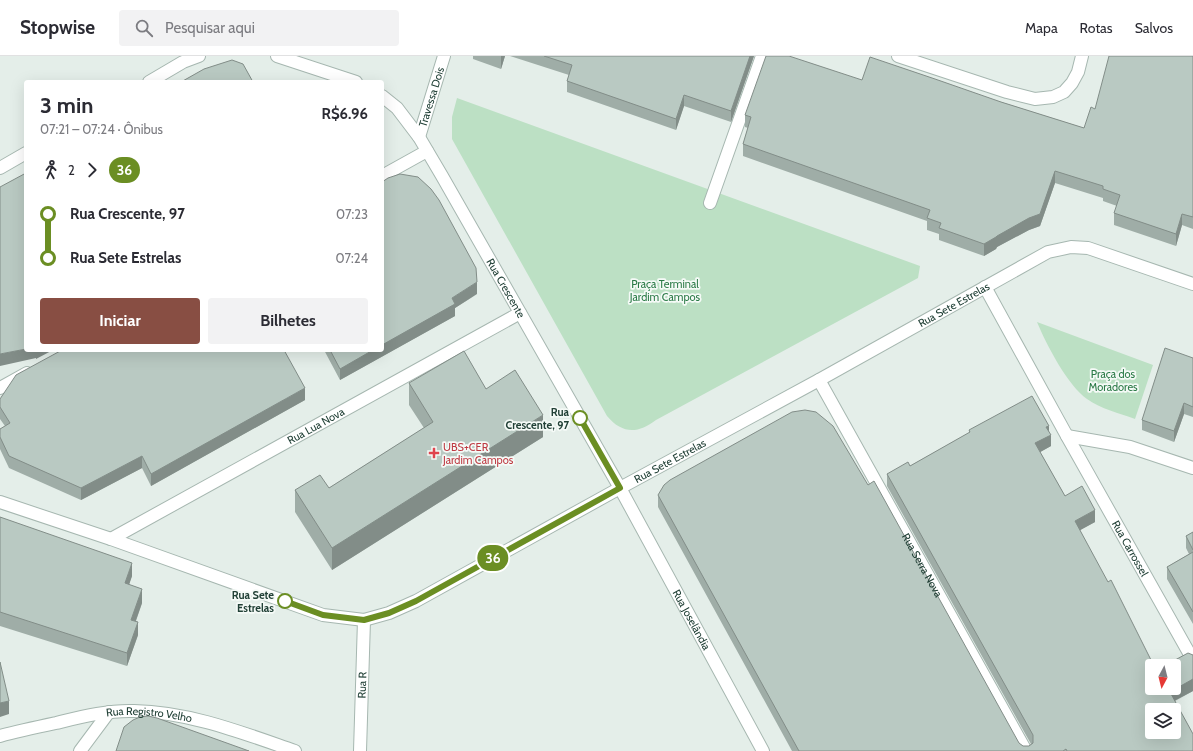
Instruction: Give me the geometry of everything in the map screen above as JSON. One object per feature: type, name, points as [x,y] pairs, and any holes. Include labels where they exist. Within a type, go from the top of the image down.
[{"type":"street","points":[[152,80],[183,62],[199,56]]},
{"type":"street","points":[[277,56],[350,80]]},
{"type":"street","name":"Travessa Dois","points":[[419,137],[444,56]]},
{"type":"street","points":[[710,203],[762,56]]},
{"type":"street","points":[[898,56],[1006,92],[1035,99],[1053,97],[1064,92],[1072,83],[1078,72],[1082,56]]},
{"type":"street","name":"Rua Crescente","points":[[384,98],[397,108],[419,137],[620,488]]},
{"type":"street","points":[[384,175],[427,151]]},
{"type":"street","points":[[0,168],[24,154]]},
{"type":"street","name":"Rua Sete Estrelas","points":[[1,501],[112,539],[323,615],[364,620],[389,613],[416,601],[819,380],[1048,252],[1071,247],[1088,248],[1193,284]]},
{"type":"street","name":"Rua Carrossel","points":[[985,287],[1193,660]]},
{"type":"street","name":"Rua Lua Nova","points":[[112,539],[520,313]]},
{"type":"street","points":[[0,388],[34,369]]},
{"type":"street","name":"Rua Serra Nova","points":[[819,380],[1026,751]]},
{"type":"street","points":[[1067,436],[1130,447],[1193,468]]},
{"type":"street","name":"Rua Joselândia","points":[[620,488],[763,751]]},
{"type":"street","name":"Rua R","points":[[360,751],[364,620]]},
{"type":"street","name":"Rua Registro Velho","points":[[0,736],[109,712],[133,711],[189,717],[232,729],[295,751]]},
{"type":"street","points":[[80,751],[109,712]]},
{"type":"green space","name":"Praça Terminal Jardim Campos","points":[[457,98],[920,266],[918,278],[649,425],[637,430],[624,429],[618,426],[607,416],[452,139],[452,117]]},
{"type":"green space","name":"Praça dos Moradores","points":[[1037,322],[1153,365],[1135,419],[1098,406],[1080,393],[1072,385],[1058,364]]},
{"type":"building","points":[[544,56],[750,56],[731,111],[684,95],[676,119],[567,81],[572,65]]},
{"type":"building","points":[[766,56],[789,56],[862,80],[870,57],[1001,102],[1084,128],[1091,107],[1095,109],[1109,56],[1193,56],[1193,217],[1182,214],[1176,234],[1114,213],[1120,195],[1103,189],[1103,186],[1055,171],[1040,214],[1029,218],[984,244],[939,228],[941,223],[927,218],[930,210],[743,144],[751,117],[745,115]]},
{"type":"building","points":[[232,60],[243,64],[252,80],[185,80],[204,69]]},
{"type":"building","points":[[24,174],[24,349],[0,354],[0,187]]},
{"type":"building","points":[[400,174],[418,177],[431,189],[439,200],[476,268],[477,282],[452,298],[455,304],[384,344],[384,181]]},
{"type":"building","points":[[1165,348],[1193,358],[1193,407],[1184,403],[1174,431],[1142,420]]},
{"type":"building","points":[[464,351],[486,389],[515,370],[543,415],[332,548],[295,490],[320,475],[329,488],[433,422],[409,383]]},
{"type":"building","points":[[58,352],[285,352],[305,388],[151,474],[142,456],[81,488],[9,456],[0,437],[0,429],[10,423],[0,407],[0,399],[16,375]]},
{"type":"building","points":[[331,352],[370,352],[340,369]]},
{"type":"building","points":[[1032,396],[1049,426],[1046,427],[1051,435],[1035,443],[1065,496],[1082,486],[1095,510],[1075,521],[1108,582],[1111,580],[1150,659],[1145,659],[1145,695],[1172,695],[1176,703],[1145,703],[1145,739],[1181,739],[1181,712],[1193,734],[1193,751],[1067,751],[1066,749],[1063,751],[799,751],[658,495],[664,485],[670,480],[792,412],[805,410],[816,412],[833,426],[868,485],[874,481],[1019,743],[1023,746],[1029,746],[1033,743],[1033,735],[887,474],[908,462],[910,466],[970,432],[969,430]]},
{"type":"building","points":[[0,517],[132,563],[125,583],[142,589],[131,620],[138,622],[127,653],[0,612]]},
{"type":"building","points":[[1193,532],[1193,550],[1186,536]]},
{"type":"building","points":[[1193,552],[1193,612],[1167,567]]},
{"type":"building","points":[[1188,653],[1193,655],[1193,679],[1181,686],[1181,659],[1177,659]]},
{"type":"building","points":[[0,662],[9,701],[0,703]]},
{"type":"building","points":[[148,716],[249,751],[116,751],[124,727],[133,720]]},
{"type":"bus line","name":"36","points":[[285,601],[323,615],[364,620],[389,613],[416,601],[620,488],[580,418]]},
{"type":"place","name":"Rua Crescente, 97","points":[[580,418]]},
{"type":"place","name":"UBS+CER Jardim Campos","points":[[434,453]]},
{"type":"place","name":"Rua Sete Estrelas","points":[[285,601]]}]
